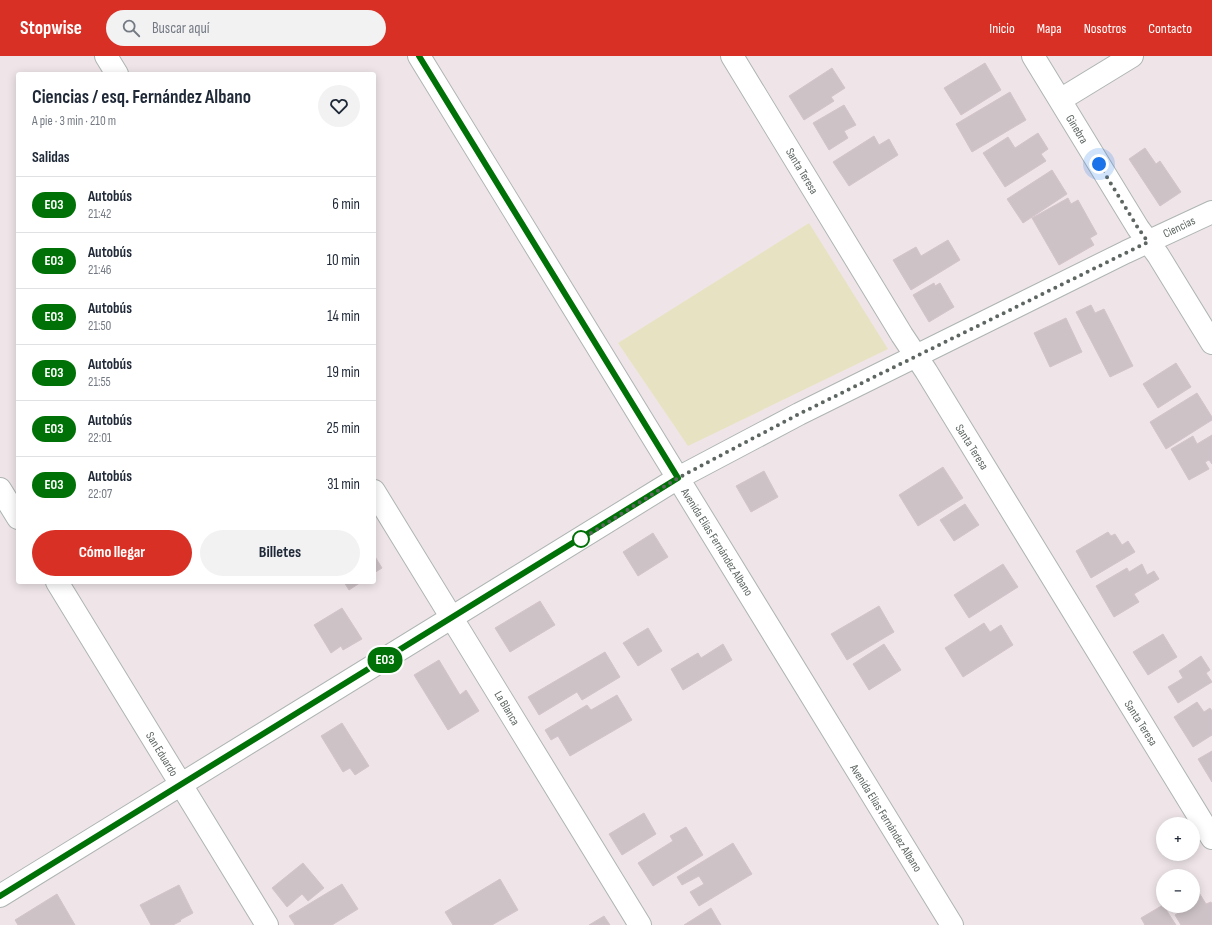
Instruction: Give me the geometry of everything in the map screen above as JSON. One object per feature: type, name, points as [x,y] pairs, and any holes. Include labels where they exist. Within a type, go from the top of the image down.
[{"type":"street","points":[[106,56],[116,72]]},
{"type":"street","name":"Avenida Elías Fernández Albano","points":[[419,56],[952,925]]},
{"type":"street","name":"Santa Teresa","points":[[732,56],[1212,838]]},
{"type":"street","name":"Ginebra","points":[[1033,56],[1138,228],[1158,254],[1212,343]]},
{"type":"street","points":[[1060,100],[1132,56]]},
{"type":"street","name":"Ciencias","points":[[0,896],[678,478],[799,414],[1212,212]]},
{"type":"street","points":[[0,489],[16,515]]},
{"type":"street","name":"La Blanca","points":[[376,494],[640,925]]},
{"type":"street","name":"San Eduardo","points":[[58,584],[267,925]]},
{"type":"shaded area","points":[[809,223],[888,349],[688,446],[618,343]]},
{"type":"building","points":[[985,63],[1001,90],[961,115],[944,88]]},
{"type":"building","points":[[832,68],[845,88],[831,97],[834,101],[804,120],[789,96]]},
{"type":"building","points":[[1010,92],[1026,120],[972,152],[956,124]]},
{"type":"building","points":[[844,105],[856,125],[844,131],[848,138],[829,150],[813,123]]},
{"type":"building","points":[[1038,133],[1048,149],[1041,154],[1046,161],[1005,187],[983,153],[1008,137],[1015,148]]},
{"type":"building","points":[[874,136],[879,145],[889,139],[898,155],[849,186],[833,162]]},
{"type":"building","points":[[1145,148],[1156,164],[1160,161],[1181,192],[1160,206],[1129,159]]},
{"type":"building","points":[[1052,170],[1067,194],[1023,223],[1007,199]]},
{"type":"building","points":[[1068,198],[1071,204],[1078,200],[1097,234],[1090,238],[1094,245],[1059,265],[1032,218]]},
{"type":"building","points":[[948,240],[960,260],[911,290],[893,260],[916,247],[921,256]]},
{"type":"building","points":[[934,283],[935,286],[940,283],[954,307],[929,322],[913,295]]},
{"type":"building","points":[[1091,305],[1095,313],[1104,309],[1133,366],[1110,377],[1076,312]]},
{"type":"building","points":[[1066,318],[1082,352],[1050,367],[1034,333]]},
{"type":"building","points":[[1176,363],[1191,387],[1158,408],[1143,384]]},
{"type":"building","points":[[1197,393],[1212,417],[1212,420],[1166,449],[1150,422]]},
{"type":"building","points":[[1212,435],[1212,464],[1209,460],[1205,462],[1209,469],[1189,480],[1171,449],[1193,436],[1197,444]]},
{"type":"building","points":[[943,467],[963,498],[918,526],[899,495]]},
{"type":"building","points":[[764,471],[778,497],[751,512],[736,486]]},
{"type":"building","points":[[965,504],[979,525],[954,541],[940,520]]},
{"type":"building","points":[[1108,532],[1111,536],[1115,534],[1122,545],[1128,541],[1135,552],[1091,578],[1076,551]]},
{"type":"building","points":[[653,533],[668,557],[638,576],[623,552]]},
{"type":"building","points":[[376,558],[382,568],[376,572]]},
{"type":"building","points":[[1003,564],[1018,587],[969,618],[954,595]]},
{"type":"building","points":[[1142,564],[1147,575],[1154,571],[1159,579],[1134,594],[1139,602],[1114,617],[1096,586],[1127,568],[1129,572]]},
{"type":"building","points":[[345,584],[358,584],[349,590]]},
{"type":"building","points":[[540,601],[555,625],[510,652],[495,628]]},
{"type":"building","points":[[879,606],[894,632],[847,660],[831,634]]},
{"type":"building","points":[[342,608],[362,639],[343,650],[341,646],[331,653],[314,625]]},
{"type":"building","points":[[984,623],[990,632],[1001,625],[1013,645],[963,677],[945,648]]},
{"type":"building","points":[[648,628],[662,651],[638,666],[623,643]]},
{"type":"building","points":[[1163,634],[1177,657],[1148,675],[1133,652]]},
{"type":"building","points":[[723,644],[732,660],[683,690],[671,669],[698,653],[701,658]]},
{"type":"building","points":[[884,644],[901,670],[869,690],[853,664]]},
{"type":"building","points":[[605,652],[620,677],[582,700],[577,692],[539,715],[528,697]]},
{"type":"building","points":[[1201,656],[1210,670],[1206,673],[1212,682],[1178,703],[1168,687],[1183,678],[1179,671]]},
{"type":"building","points":[[439,660],[460,695],[466,690],[479,711],[448,730],[414,675]]},
{"type":"building","points":[[617,695],[632,720],[570,756],[558,736],[551,740],[545,730],[587,705],[591,710]]},
{"type":"building","points":[[1197,702],[1204,712],[1210,708],[1212,711],[1212,735],[1193,747],[1174,717]]},
{"type":"building","points":[[342,723],[369,766],[355,775],[350,768],[343,772],[321,736]]},
{"type":"building","points":[[1212,751],[1212,782],[1198,759]]},
{"type":"building","points":[[644,813],[656,834],[622,855],[609,834]]},
{"type":"building","points":[[686,827],[703,855],[653,886],[638,863],[673,841],[670,836]]},
{"type":"building","points":[[733,843],[752,874],[699,906],[690,892],[704,884],[699,876],[682,885],[677,877]]},
{"type":"building","points":[[303,863],[324,888],[308,901],[302,894],[287,907],[272,888]]},
{"type":"building","points":[[500,879],[518,910],[492,925],[453,925],[445,912]]},
{"type":"building","points":[[342,884],[358,909],[332,925],[295,925],[289,916]]},
{"type":"building","points":[[179,885],[193,913],[173,925],[151,925],[140,905]]},
{"type":"building","points":[[57,894],[75,925],[18,925],[15,920]]},
{"type":"building","points":[[1200,894],[1206,904],[1211,902],[1212,904],[1212,925],[1181,925],[1175,915],[1178,913],[1200,913]]},
{"type":"building","points":[[711,908],[721,925],[684,925]]},
{"type":"building","points":[[1156,909],[1156,913],[1168,913],[1176,925],[1145,925],[1141,918]]},
{"type":"building","points":[[604,916],[610,925],[589,925]]},
{"type":"bus line","name":"E03","points":[[0,896],[382,662],[678,478],[419,56]]},
{"type":"route","points":[[581,539],[580,540],[678,478],[704,466],[799,414],[1148,242],[1099,164]]}]
